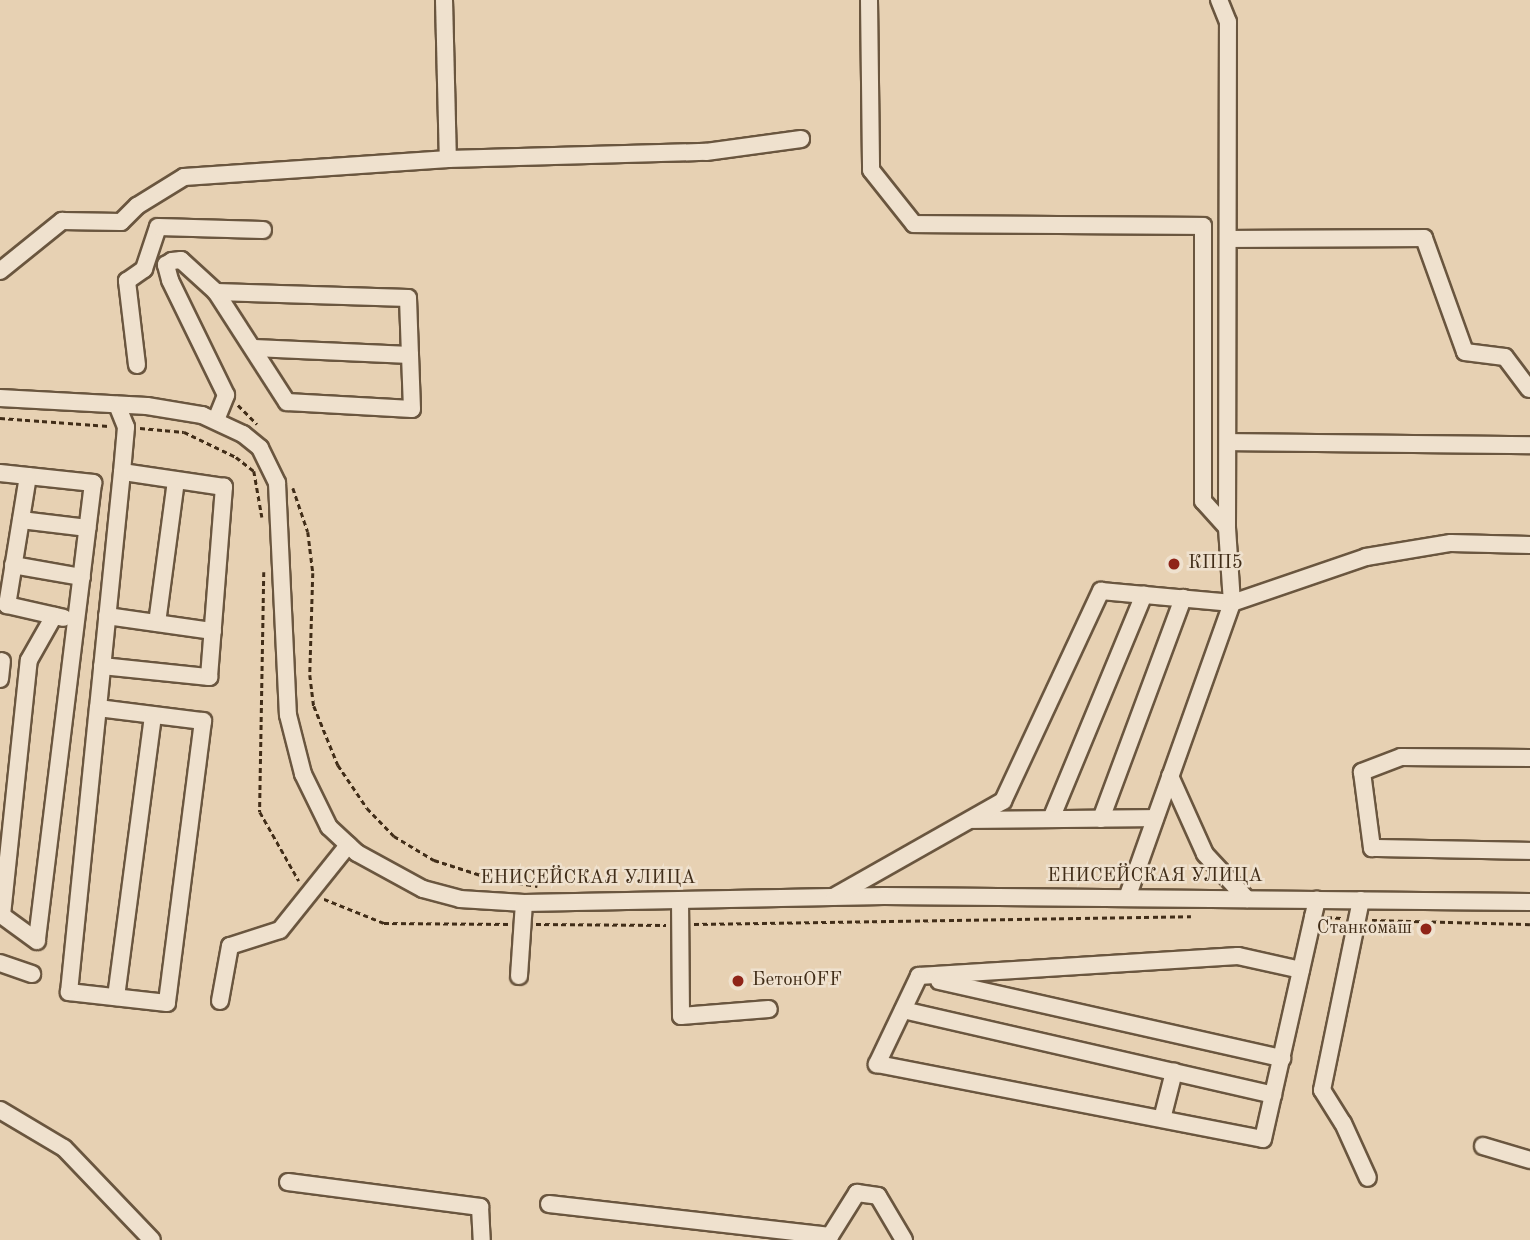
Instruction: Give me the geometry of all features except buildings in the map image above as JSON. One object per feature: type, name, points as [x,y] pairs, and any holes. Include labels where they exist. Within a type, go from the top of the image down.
[{"type":"street","points":[[444,0],[448,159]]},
{"type":"street","points":[[869,0],[871,170],[914,224],[1203,226],[1203,501],[1227,528]]},
{"type":"street","points":[[1127,898],[1231,603],[1227,528],[1230,239],[1228,22],[1219,0]]},
{"type":"street","points":[[0,271],[62,221],[121,222],[137,206],[184,177],[448,159],[706,152],[801,139]]},
{"type":"street","points":[[137,206],[158,227],[263,230]]},
{"type":"street","points":[[137,365],[127,281],[144,269],[158,227]]},
{"type":"street","points":[[1230,239],[1424,238],[1465,352],[1505,357],[1529,389]]},
{"type":"street","points":[[216,292],[408,298],[412,409],[287,402],[216,292],[181,260],[166,265],[226,395],[216,420]]},
{"type":"street","points":[[254,348],[410,355]]},
{"type":"street","name":"ЕНИСЕЙСКАЯ УЛИЦА","points":[[0,398],[147,406],[216,420],[260,448],[274,473],[282,539],[281,635],[288,715],[314,802],[329,827],[348,845],[390,874],[424,889],[460,899],[524,903],[833,897],[1127,898],[1317,899],[1529,907]]},
{"type":"street","points":[[98,708],[203,721],[167,1003],[69,992],[107,616],[127,427],[117,405]]},
{"type":"street","points":[[1228,442],[1530,445]]},
{"type":"street","points":[[102,666],[209,677],[224,487],[122,472]]},
{"type":"street","points":[[0,473],[93,483],[37,941],[1,914],[29,660],[54,616]]},
{"type":"street","points":[[28,476],[7,605],[76,621]]},
{"type":"street","points":[[157,623],[176,480]]},
{"type":"street","points":[[21,520],[88,528]]},
{"type":"street","points":[[833,897],[1003,801],[1101,591],[1231,603],[1366,557],[1451,543],[1530,545]]},
{"type":"street","points":[[13,565],[82,577]]},
{"type":"street","points":[[1051,819],[1144,595]]},
{"type":"street","points":[[1101,819],[1183,598]]},
{"type":"street","points":[[107,616],[213,631]]},
{"type":"street","points":[[0,679],[2,661]]},
{"type":"street","points":[[116,997],[153,715]]},
{"type":"street","points":[[1530,758],[1401,757],[1362,772],[1373,848],[1530,851]]},
{"type":"street","points":[[1170,776],[1205,854],[1247,899]]},
{"type":"street","points":[[970,820],[1155,818]]},
{"type":"street","points":[[220,1001],[230,946],[279,930],[348,845]]},
{"type":"street","points":[[919,976],[877,1064],[1263,1139],[1317,899]]},
{"type":"street","points":[[680,900],[681,1016],[769,1009]]},
{"type":"street","points":[[1361,900],[1322,1090],[1343,1123],[1368,1178]]},
{"type":"street","points":[[519,976],[524,903]]},
{"type":"street","points":[[919,976],[1237,956],[1301,970]]},
{"type":"street","points":[[0,963],[32,975]]},
{"type":"street","points":[[919,976],[1282,1058]]},
{"type":"street","points":[[903,1010],[1273,1095]]},
{"type":"street","points":[[1162,1119],[1174,1072]]},
{"type":"street","points":[[0,1110],[64,1148],[152,1240]]},
{"type":"street","points":[[1483,1146],[1530,1160]]},
{"type":"street","points":[[288,1182],[480,1207],[482,1240]]},
{"type":"street","points":[[549,1204],[831,1238],[857,1193],[878,1196],[904,1240]]},
{"type":"path","points":[[226,395],[259,428]]},
{"type":"path","points":[[0,418],[184,432],[236,457],[254,471],[263,526]]},
{"type":"path","points":[[291,480],[308,532],[313,573],[310,675],[314,706],[338,765],[367,808],[394,836],[434,860],[493,879],[545,887]]},
{"type":"path","points":[[265,566],[260,812],[296,879],[334,906],[384,923],[680,925],[1201,915]]},
{"type":"path","points":[[1043,881],[1135,876]]},
{"type":"path","points":[[1313,917],[1530,924]]},
{"type":"place","name":"КПП5","points":[[1174,564]]},
{"type":"place","name":"Станкомаш","points":[[1426,929]]},
{"type":"place","name":"БетонOFF","points":[[738,981]]}]
